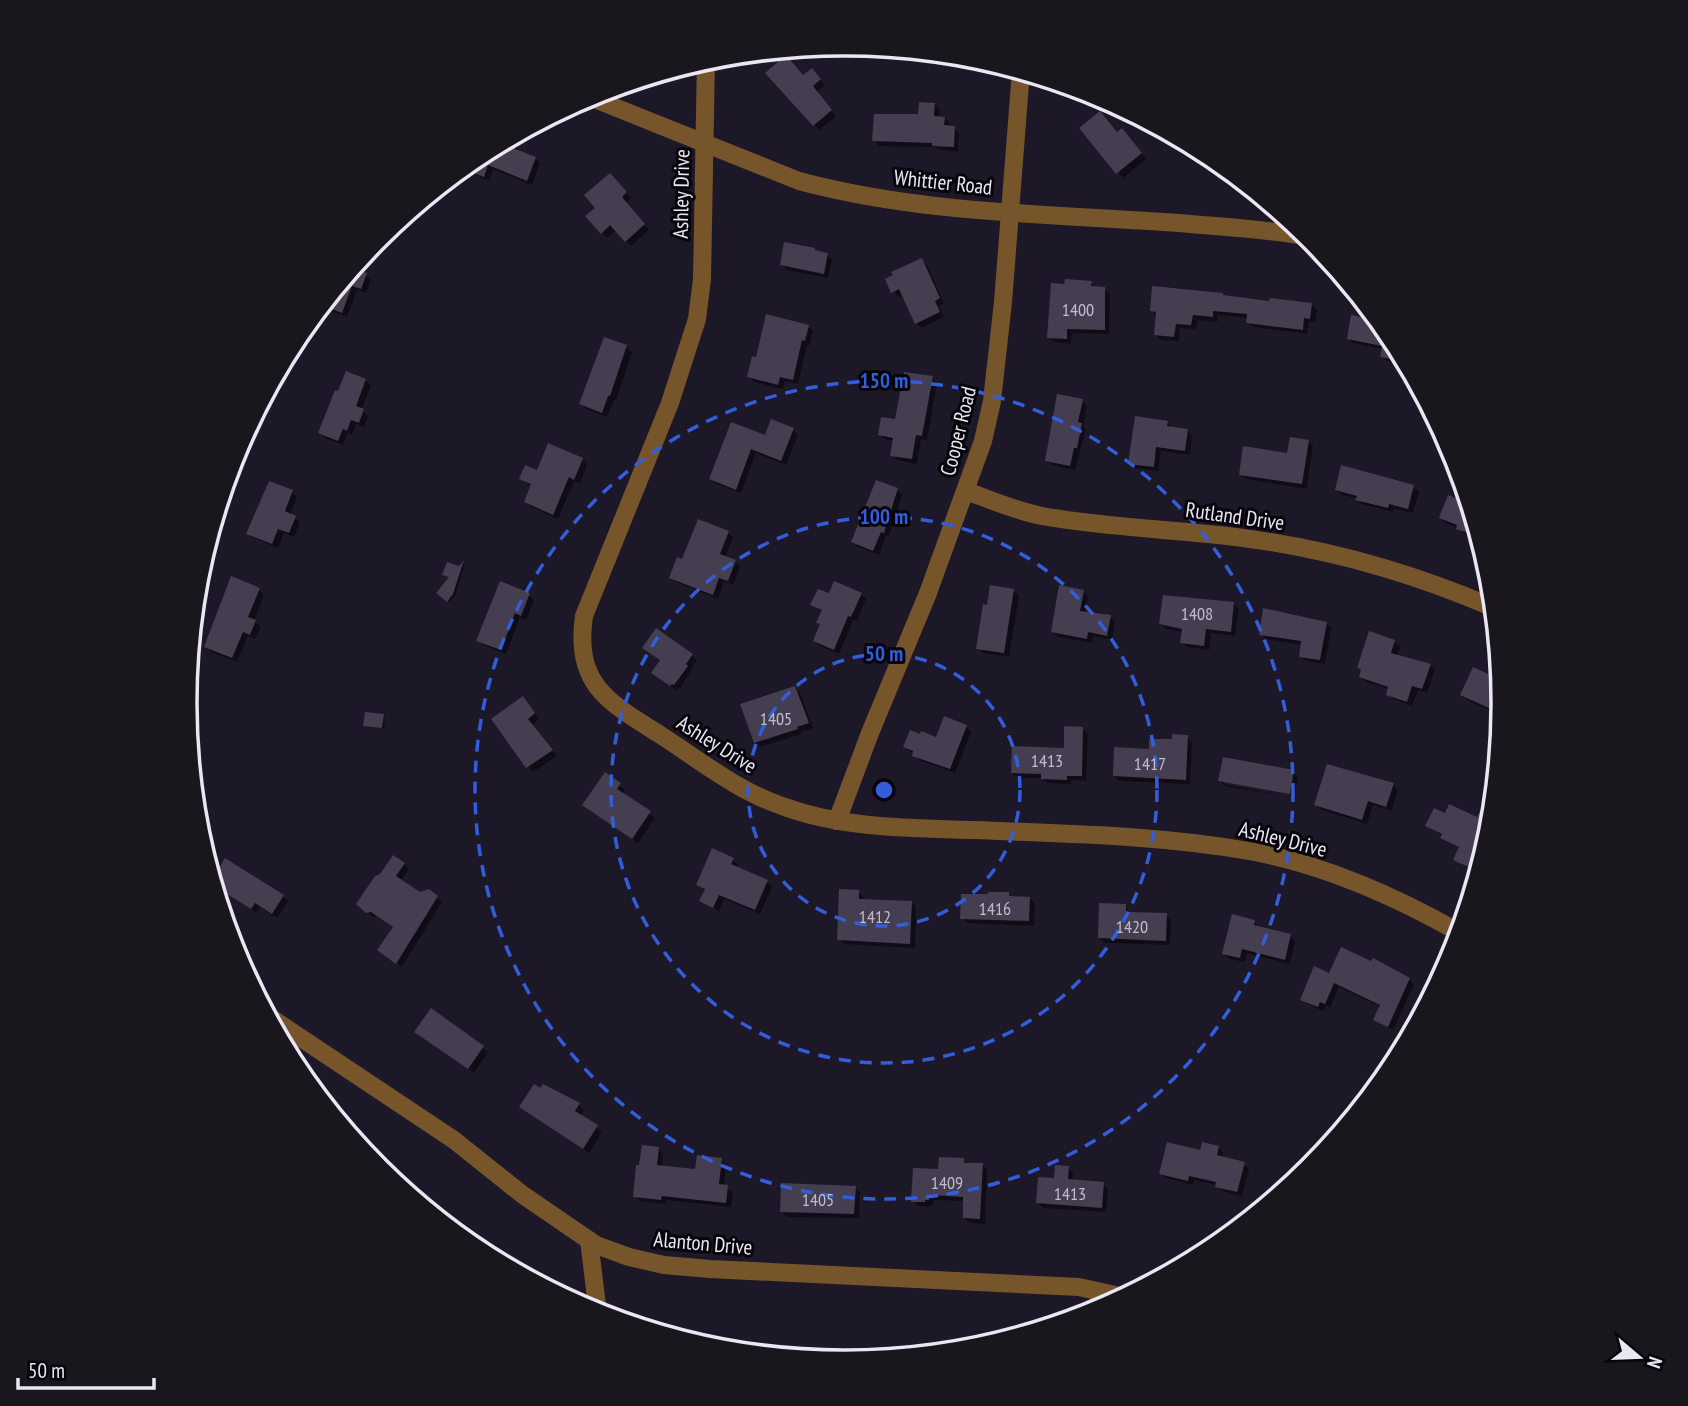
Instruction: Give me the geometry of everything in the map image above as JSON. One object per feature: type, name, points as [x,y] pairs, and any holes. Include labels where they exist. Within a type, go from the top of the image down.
[{"type":"street","name":"Ashley Drive","points":[[706,71],[702,279],[696,319],[670,403],[584,617],[582,652],[587,671],[596,688],[626,713],[749,791],[781,806],[837,821],[882,827],[1130,836],[1196,842],[1253,852],[1296,862],[1379,891],[1451,928]]},
{"type":"street","name":"Cooper Road","points":[[837,821],[983,441],[992,401],[1020,81]]},
{"type":"street","name":"Whittier Road","points":[[603,102],[799,181],[833,190],[923,204],[1244,228],[1289,234]]},
{"type":"street","name":"Rutland Drive","points":[[966,491],[1040,515],[1244,538],[1316,551],[1483,603]]},
{"type":"street","name":"Alanton Drive","points":[[285,1027],[454,1140],[523,1195],[589,1240],[629,1257],[664,1265],[1079,1287],[1108,1293]]},
{"type":"street","points":[[589,1240],[596,1301]]},
{"type":"building","points":[[789,59],[803,75],[812,68],[821,79],[813,86],[832,110],[813,126],[765,73],[781,60]]},
{"type":"building","points":[[919,102],[935,103],[934,116],[945,117],[944,125],[955,126],[954,147],[932,146],[932,143],[872,141],[874,114],[918,114]]},
{"type":"building","points":[[1100,111],[1117,132],[1122,128],[1142,153],[1116,174],[1079,128]]},
{"type":"building","points":[[513,148],[536,157],[527,181],[488,165],[484,177],[474,173]]},
{"type":"building","points":[[610,173],[627,192],[622,197],[645,224],[625,242],[610,225],[601,234],[585,216],[595,208],[584,195]]},
{"type":"building","points":[[784,242],[828,253],[824,274],[780,265]]},
{"type":"building","points":[[922,258],[940,298],[935,301],[940,312],[915,324],[899,289],[891,293],[885,279],[893,275],[891,272]]},
{"type":"building","points":[[362,271],[367,273],[361,289],[352,286],[342,313],[331,309]]},
{"type":"building","points":[[1065,279],[1092,281],[1091,286],[1105,287],[1105,330],[1067,329],[1067,339],[1047,338],[1051,283],[1064,284]]},
{"type":"building","points":[[1152,286],[1269,301],[1270,298],[1312,303],[1310,319],[1304,318],[1303,330],[1246,323],[1247,314],[1213,311],[1213,317],[1193,315],[1191,325],[1176,324],[1174,337],[1154,335],[1156,312],[1150,311]]},
{"type":"building","points":[[766,314],[809,325],[805,341],[802,340],[793,380],[780,377],[778,385],[747,377],[752,356],[756,357]]},
{"type":"building","points":[[1351,315],[1363,318],[1391,359],[1380,357],[1382,346],[1347,339]]},
{"type":"building","points":[[604,337],[627,345],[602,413],[579,404]]},
{"type":"building","points":[[346,371],[366,379],[356,406],[364,409],[359,423],[351,420],[347,431],[343,429],[338,441],[318,433],[335,390],[338,391]]},
{"type":"building","points":[[904,372],[933,376],[922,436],[916,435],[912,459],[890,456],[893,438],[878,435],[881,417],[895,419]]},
{"type":"building","points":[[1057,394],[1083,399],[1078,422],[1082,423],[1070,466],[1045,461]]},
{"type":"building","points":[[1135,416],[1168,421],[1167,426],[1188,429],[1185,451],[1156,447],[1154,467],[1128,464]]},
{"type":"building","points":[[771,419],[794,428],[781,461],[751,449],[736,490],[709,479],[731,422],[765,435]]},
{"type":"building","points":[[1290,437],[1309,440],[1302,484],[1239,475],[1243,446],[1287,453]]},
{"type":"building","points":[[548,443],[583,458],[574,480],[569,477],[553,515],[524,502],[531,484],[519,479],[525,465],[537,470]]},
{"type":"building","points":[[1341,465],[1414,485],[1408,509],[1389,504],[1388,508],[1355,500],[1357,496],[1335,490]]},
{"type":"building","points":[[876,480],[898,488],[884,533],[881,532],[873,551],[851,542]]},
{"type":"building","points":[[269,481],[293,490],[285,511],[296,516],[289,533],[278,529],[272,544],[246,534]]},
{"type":"building","points":[[1448,495],[1458,499],[1468,533],[1456,529],[1457,525],[1439,518]]},
{"type":"building","points":[[698,519],[729,531],[720,554],[736,560],[728,581],[719,578],[713,595],[669,578],[677,557],[682,559]]},
{"type":"building","points":[[464,560],[453,594],[447,602],[436,593],[449,577],[442,575],[447,562],[459,566]]},
{"type":"building","points":[[231,576],[260,588],[248,617],[256,620],[250,635],[243,632],[232,658],[204,647]]},
{"type":"building","points":[[500,581],[530,593],[521,616],[515,613],[501,650],[476,641]]},
{"type":"building","points":[[834,581],[862,593],[851,617],[848,616],[834,650],[813,641],[820,624],[816,623],[822,610],[810,605],[818,589],[829,593]]},
{"type":"building","points":[[990,585],[1014,589],[1004,653],[976,649],[983,604],[987,605]]},
{"type":"building","points":[[1059,585],[1084,590],[1080,611],[1111,615],[1107,636],[1088,632],[1087,639],[1051,632]]},
{"type":"building","points":[[1163,595],[1234,602],[1231,632],[1206,629],[1204,646],[1180,643],[1182,629],[1159,624]]},
{"type":"building","points":[[1263,608],[1327,622],[1320,660],[1299,657],[1301,641],[1259,635]]},
{"type":"building","points":[[656,628],[693,654],[674,685],[670,686],[651,673],[660,660],[642,648]]},
{"type":"building","points":[[1369,631],[1395,640],[1391,653],[1431,664],[1422,689],[1412,686],[1407,702],[1386,695],[1388,687],[1359,677],[1361,669],[1357,668]]},
{"type":"building","points":[[1473,667],[1490,675],[1491,709],[1460,695]]},
{"type":"building","points":[[795,686],[809,723],[754,743],[740,704]]},
{"type":"building","points":[[523,696],[535,713],[528,719],[553,750],[526,768],[491,719]]},
{"type":"building","points":[[365,712],[384,714],[382,728],[363,726]]},
{"type":"building","points":[[944,716],[967,725],[950,769],[912,756],[913,751],[903,747],[910,730],[936,737]]},
{"type":"building","points":[[1064,726],[1083,727],[1082,776],[1067,776],[1067,780],[1041,779],[1041,774],[1011,773],[1012,746],[1064,748]]},
{"type":"building","points":[[1172,734],[1188,735],[1186,780],[1113,776],[1114,747],[1149,749],[1149,739],[1172,739]]},
{"type":"building","points":[[1223,757],[1294,770],[1290,794],[1218,781]]},
{"type":"building","points":[[1327,764],[1394,783],[1386,807],[1368,801],[1362,820],[1314,805]]},
{"type":"building","points":[[605,772],[621,783],[617,789],[651,811],[632,839],[582,805]]},
{"type":"building","points":[[1449,804],[1477,817],[1481,812],[1470,868],[1453,860],[1459,847],[1440,838],[1442,834],[1425,826],[1434,808],[1445,813]]},
{"type":"building","points":[[712,848],[734,858],[731,864],[768,880],[755,910],[719,895],[713,908],[699,901],[705,889],[696,885]]},
{"type":"building","points":[[393,855],[405,863],[396,876],[420,892],[429,889],[438,896],[396,964],[377,950],[393,927],[371,912],[366,913],[356,904]]},
{"type":"building","points":[[225,858],[284,895],[272,914],[255,903],[251,909],[226,894],[219,869]]},
{"type":"building","points":[[839,889],[859,890],[859,899],[912,901],[910,944],[837,940]]},
{"type":"building","points":[[1009,892],[1009,896],[1030,897],[1029,921],[960,919],[961,894]]},
{"type":"building","points":[[1099,903],[1126,904],[1126,912],[1167,913],[1166,941],[1098,938]]},
{"type":"building","points":[[1232,914],[1255,920],[1254,925],[1291,934],[1285,960],[1242,949],[1240,958],[1222,954]]},
{"type":"building","points":[[1341,947],[1371,961],[1373,958],[1410,978],[1388,1027],[1373,1020],[1380,1005],[1334,983],[1325,1004],[1320,1002],[1318,1007],[1300,1000],[1314,966],[1329,973]]},
{"type":"building","points":[[431,1008],[484,1046],[468,1069],[414,1032]]},
{"type":"building","points":[[534,1084],[540,1088],[543,1084],[580,1103],[575,1111],[598,1125],[583,1149],[519,1107]]},
{"type":"building","points":[[1167,1142],[1200,1150],[1202,1142],[1219,1146],[1217,1155],[1245,1162],[1237,1192],[1215,1187],[1216,1182],[1189,1176],[1188,1181],[1159,1174]]},
{"type":"building","points":[[642,1145],[659,1147],[657,1165],[695,1169],[697,1155],[722,1158],[719,1184],[728,1185],[726,1203],[662,1196],[661,1200],[633,1197],[636,1165],[639,1165]]},
{"type":"building","points":[[939,1157],[964,1158],[964,1163],[983,1163],[980,1219],[963,1218],[963,1197],[929,1195],[929,1200],[925,1202],[911,1202],[913,1168],[938,1169]]},
{"type":"building","points":[[1055,1165],[1069,1166],[1068,1179],[1104,1182],[1102,1208],[1036,1203],[1038,1177],[1054,1178]]},
{"type":"building","points":[[781,1183],[856,1186],[854,1214],[780,1212]]}]
